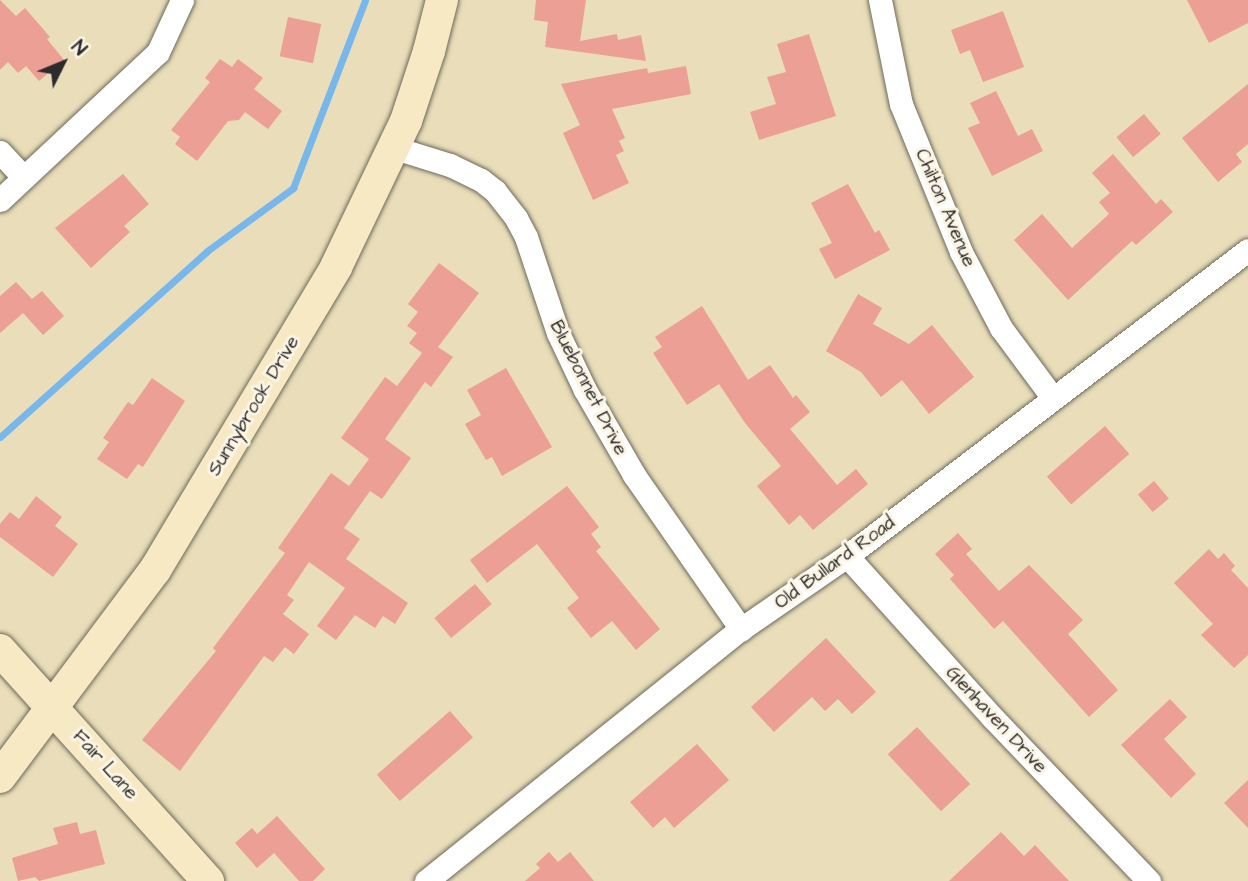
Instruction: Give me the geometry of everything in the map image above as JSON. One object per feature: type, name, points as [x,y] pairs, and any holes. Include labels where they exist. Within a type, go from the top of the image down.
[{"type":"main road","name":"Sunnybrook Drive","points":[[0,777],[155,570],[336,267],[395,148],[429,51],[442,0]]},
{"type":"main road","name":"Fair Lane","points":[[0,650],[208,881]]},
{"type":"street","points":[[0,200],[158,52],[182,0]]},
{"type":"street","name":"Chilton Avenue","points":[[880,0],[901,104],[961,252],[1001,328],[1053,398]]},
{"type":"street","name":"Bluebonnet Drive","points":[[395,148],[450,165],[481,180],[495,191],[516,218],[526,237],[558,333],[592,402],[641,486],[741,629]]},
{"type":"street","points":[[0,152],[24,178]]},
{"type":"street","name":"Old Bullard Road","points":[[426,881],[741,629],[847,556],[1248,250]]},
{"type":"street","name":"Glenhaven Drive","points":[[847,556],[993,719],[1149,881]]},
{"type":"building","points":[[0,0],[16,16],[25,8],[50,37],[47,39],[64,60],[39,81],[26,66],[18,73],[8,62],[0,70]]},
{"type":"building","points":[[536,0],[586,0],[580,41],[617,34],[618,40],[641,35],[646,61],[545,47],[548,22],[534,20]]},
{"type":"building","points":[[1187,0],[1248,0],[1248,23],[1209,43]]},
{"type":"building","points":[[1003,11],[1024,67],[983,82],[970,50],[960,54],[951,30]]},
{"type":"building","points":[[288,17],[321,24],[313,63],[280,56]]},
{"type":"building","points":[[809,34],[836,116],[759,140],[750,112],[776,104],[767,77],[786,72],[777,44]]},
{"type":"building","points":[[220,59],[232,67],[238,59],[263,78],[254,89],[282,111],[268,129],[245,112],[239,120],[228,121],[197,161],[175,144],[180,137],[171,130],[210,82],[205,78]]},
{"type":"building","points":[[686,66],[691,94],[612,109],[625,138],[619,141],[624,151],[616,155],[629,183],[593,200],[563,133],[580,125],[561,84],[647,68],[648,73]]},
{"type":"building","points":[[1248,84],[1248,144],[1236,154],[1242,162],[1218,182],[1182,138]]},
{"type":"building","points":[[996,91],[1018,136],[1032,129],[1043,151],[992,176],[968,128],[980,123],[970,103]]},
{"type":"building","points":[[1144,114],[1161,134],[1133,157],[1116,137]]},
{"type":"building","points":[[1113,154],[1156,204],[1161,199],[1173,212],[1136,245],[1132,241],[1068,300],[1014,240],[1042,214],[1072,248],[1109,214],[1099,202],[1110,193],[1092,173]]},
{"type":"building","points":[[123,174],[149,204],[124,226],[130,232],[91,268],[55,228]]},
{"type":"building","points":[[848,184],[875,233],[879,230],[890,250],[835,279],[819,249],[832,243],[811,203]]},
{"type":"building","points":[[439,263],[479,293],[438,347],[453,357],[431,387],[425,382],[385,439],[411,458],[382,499],[370,491],[344,528],[360,539],[346,559],[408,603],[395,624],[383,616],[375,628],[355,615],[336,640],[317,626],[345,588],[309,562],[287,595],[294,600],[283,614],[309,634],[294,654],[285,647],[273,662],[264,656],[180,771],[142,740],[216,651],[213,648],[285,553],[278,548],[331,473],[349,486],[369,459],[341,438],[385,377],[397,386],[422,353],[409,343],[417,333],[407,326],[418,312],[408,304]]},
{"type":"building","points":[[16,282],[32,299],[42,291],[64,316],[43,335],[23,313],[0,333],[0,296]]},
{"type":"building","points":[[858,294],[882,308],[873,324],[909,344],[932,325],[974,377],[929,414],[902,380],[881,397],[861,372],[826,351]]},
{"type":"building","points":[[702,306],[748,380],[770,365],[793,398],[796,395],[810,412],[790,429],[837,485],[856,469],[868,484],[813,530],[800,515],[789,525],[757,486],[781,466],[745,423],[719,384],[687,405],[653,353],[662,347],[655,337]]},
{"type":"building","points":[[506,368],[552,447],[502,476],[492,457],[486,460],[465,424],[481,415],[467,390]]},
{"type":"building","points":[[152,378],[185,401],[143,467],[138,464],[127,479],[97,459],[109,442],[103,438],[128,402],[133,405]]},
{"type":"building","points":[[1105,426],[1129,454],[1071,504],[1047,477]]},
{"type":"building","points":[[1154,481],[1169,499],[1153,512],[1138,494]]},
{"type":"building","points":[[567,486],[599,527],[591,534],[601,547],[596,551],[660,629],[636,650],[612,621],[591,638],[567,608],[579,598],[537,544],[487,583],[470,560]]},
{"type":"building","points":[[36,496],[62,517],[55,526],[78,544],[53,577],[0,537],[0,524],[10,512],[19,519]]},
{"type":"building","points":[[958,533],[972,549],[966,554],[999,591],[1029,565],[1083,620],[1068,634],[1118,690],[1089,717],[1003,621],[994,629],[950,579],[954,575],[935,554]]},
{"type":"building","points":[[1209,549],[1218,559],[1224,553],[1235,566],[1231,570],[1248,588],[1248,655],[1234,668],[1201,635],[1213,624],[1174,583]]},
{"type":"building","points":[[475,584],[492,604],[451,638],[434,618]]},
{"type":"building","points":[[826,638],[876,692],[852,714],[838,699],[825,711],[812,697],[774,732],[751,707]]},
{"type":"building","points":[[1170,699],[1187,717],[1164,739],[1196,774],[1171,798],[1121,745]]},
{"type":"building","points":[[450,711],[473,737],[400,801],[377,775]]},
{"type":"building","points":[[917,727],[970,784],[941,811],[888,754]]},
{"type":"building","points":[[697,744],[729,780],[674,828],[665,817],[653,828],[630,802]]},
{"type":"building","points":[[1248,780],[1248,828],[1224,803]]},
{"type":"building","points":[[277,816],[325,869],[313,881],[299,881],[274,853],[257,868],[235,843],[252,828],[257,834]]},
{"type":"building","points":[[77,822],[80,834],[96,830],[105,864],[39,881],[35,877],[18,881],[12,858],[58,844],[53,828]]},
{"type":"building","points":[[1001,832],[1024,856],[1035,845],[1069,881],[949,881]]},
{"type":"building","points":[[549,852],[558,862],[570,852],[594,881],[525,881],[540,868],[536,864]]},
{"type":"waterway","points":[[0,437],[207,251],[293,188],[365,0]]}]
